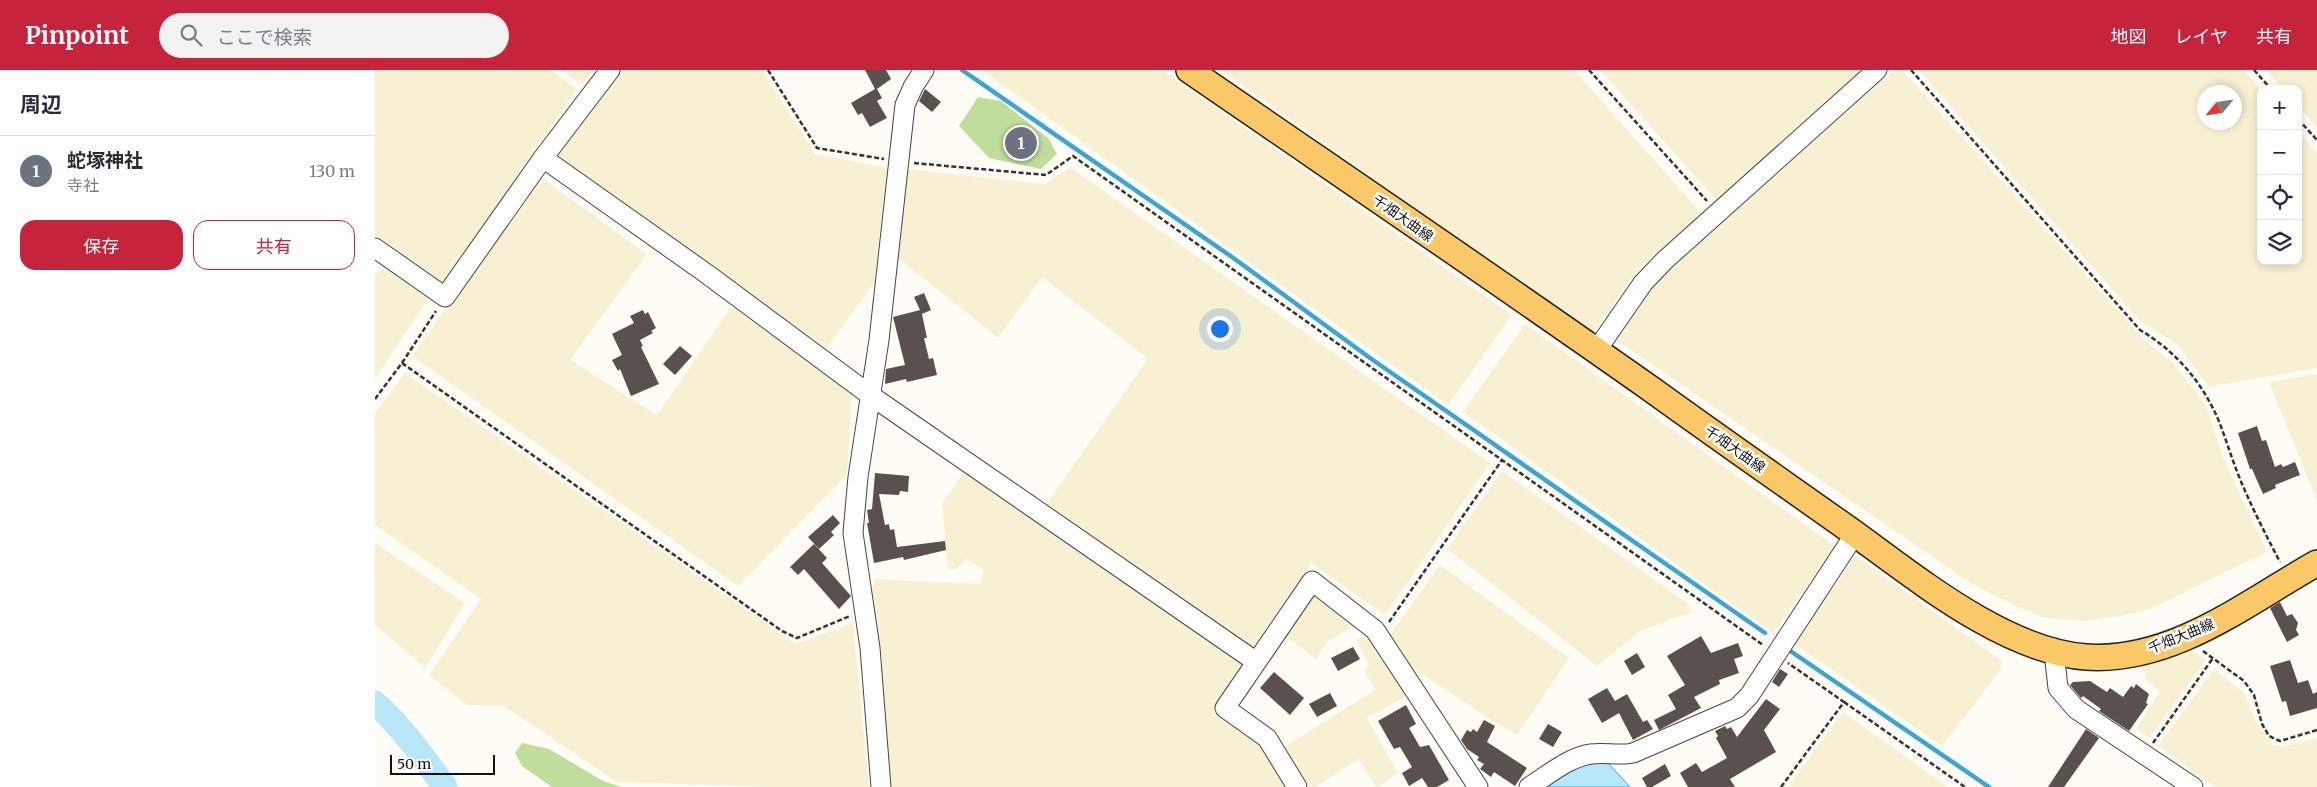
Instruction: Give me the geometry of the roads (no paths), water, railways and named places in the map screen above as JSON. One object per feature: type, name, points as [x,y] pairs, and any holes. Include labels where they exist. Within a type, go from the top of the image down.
[{"type":"main road","name":"千畑大曲線","points":[[1189,70],[1596,351],[1906,572],[1977,617],[2016,637],[2054,652],[2089,658],[2143,652],[2186,636],[2220,620],[2317,563]]},
{"type":"street","points":[[375,248],[445,297],[543,158],[610,70]]},
{"type":"street","points":[[881,787],[864,610],[853,533],[900,162],[905,105],[913,87],[924,70]]},
{"type":"street","points":[[1596,351],[1643,283],[1665,260],[1877,70]]},
{"type":"street","points":[[543,158],[707,274],[870,395],[1255,661]]},
{"type":"street","points":[[1529,787],[1577,757],[1592,754],[1620,756],[1633,753],[1737,708],[1749,696],[1855,534]]},
{"type":"street","points":[[1297,787],[1267,738],[1225,708],[1255,661],[1312,581],[1375,630],[1478,787]]},
{"type":"street","points":[[2054,652],[2058,688],[2076,709],[2193,787]]},
{"type":"water","points":[[1590,758],[1608,763],[1630,787],[1542,787]]},
{"type":"waterway","points":[[962,70],[1232,257],[1370,358],[1765,633]]},
{"type":"waterway","points":[[1786,648],[1989,787]]},
{"type":"waterway","points":[[375,703],[403,732],[445,787]]},
{"type":"place","name":"蛇塚神社","points":[[1021,143]]}]
